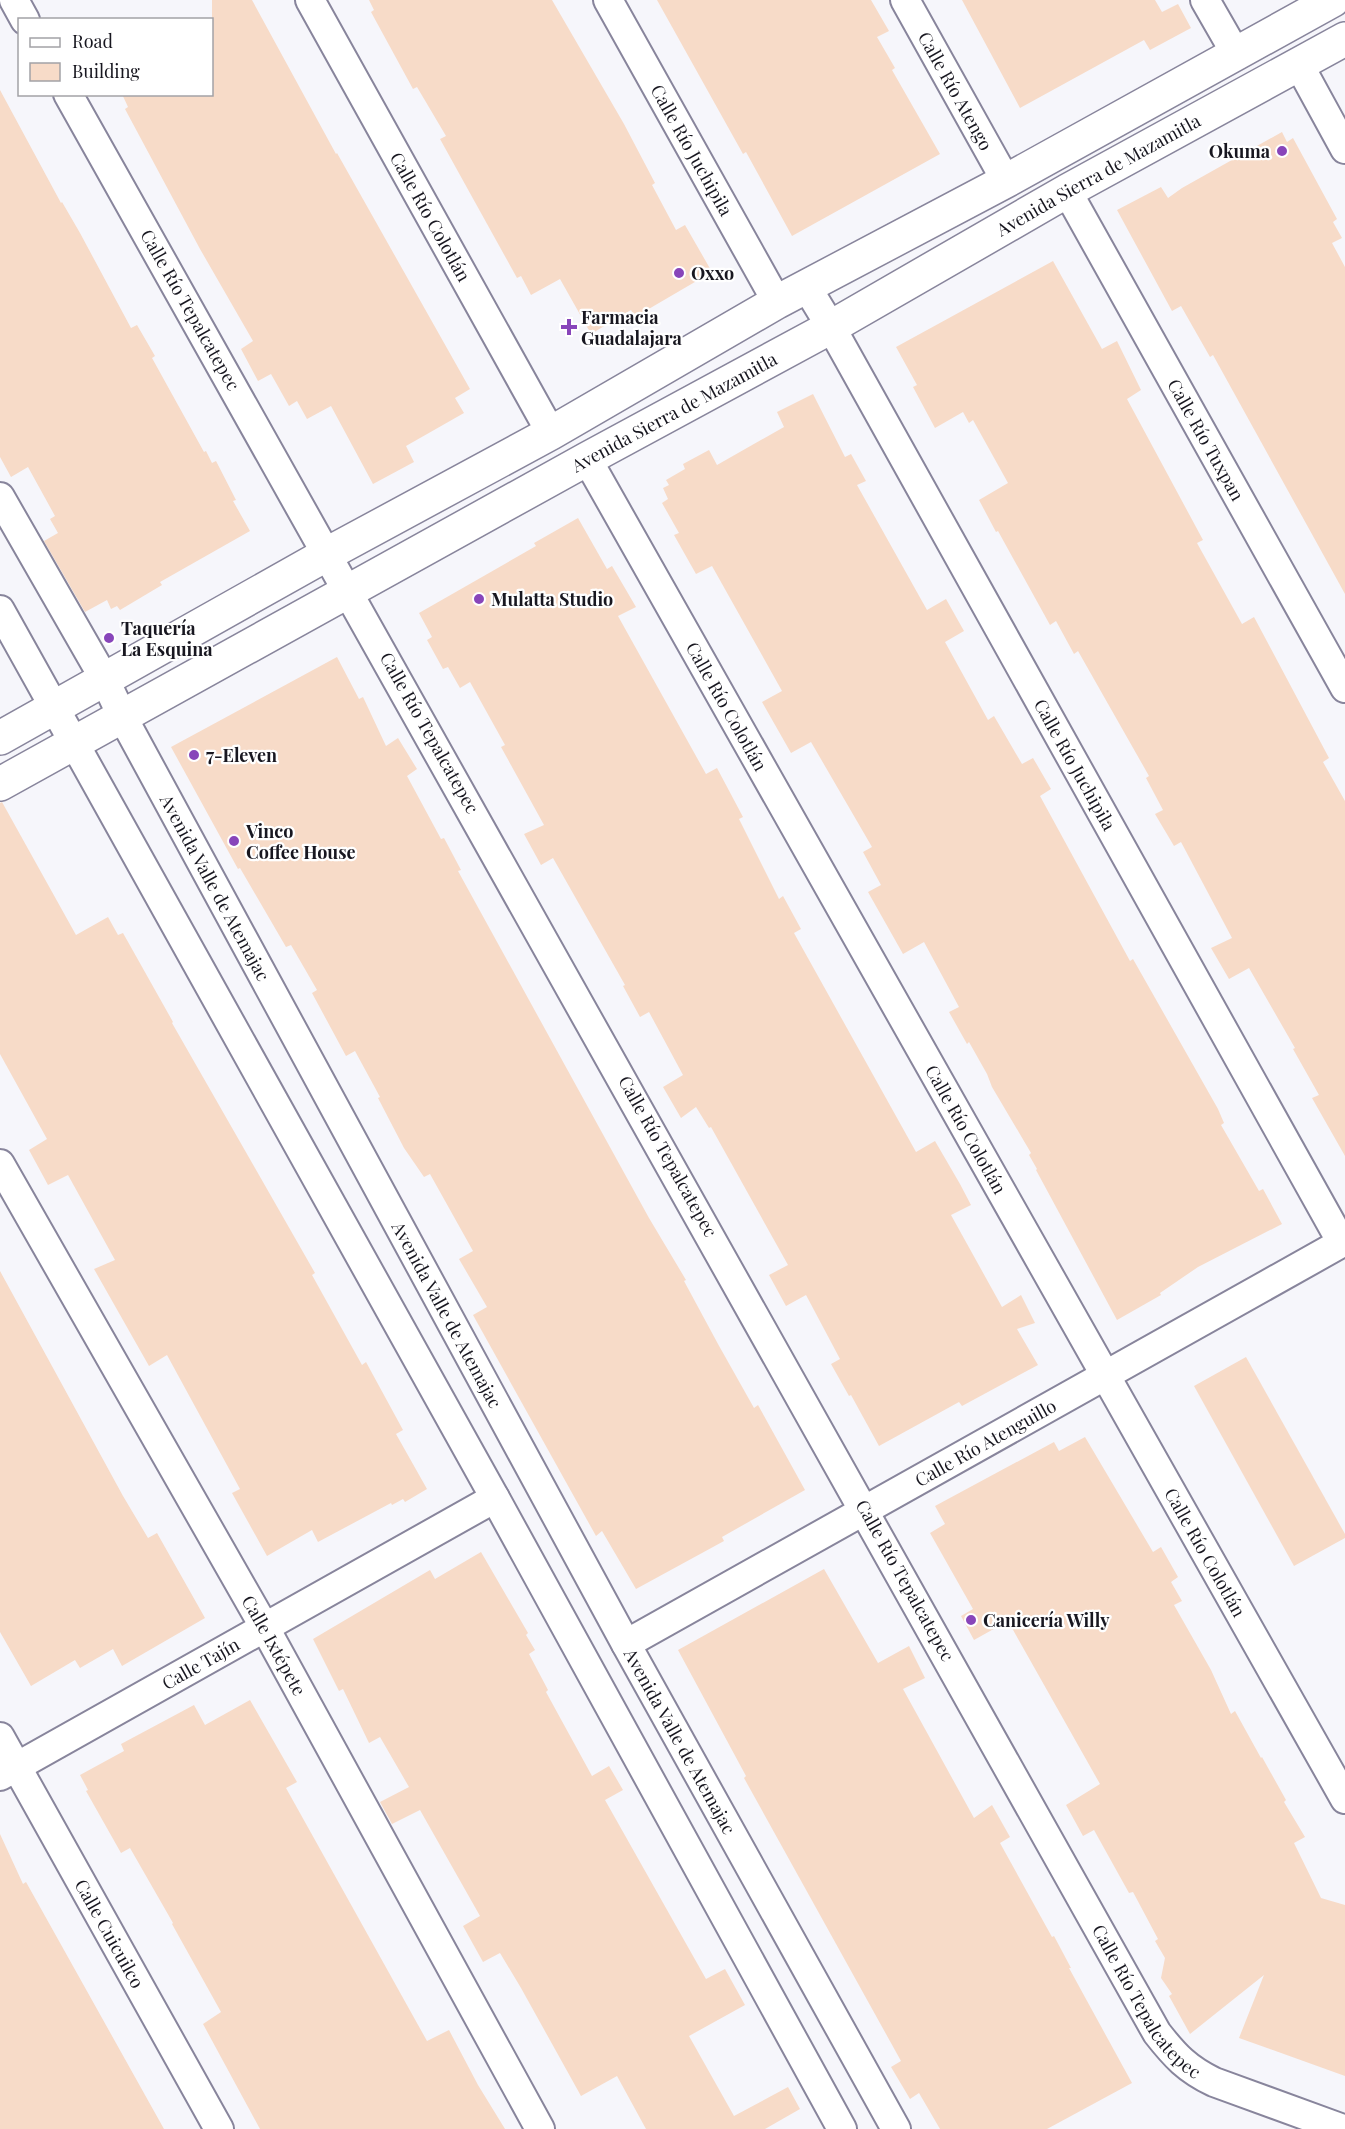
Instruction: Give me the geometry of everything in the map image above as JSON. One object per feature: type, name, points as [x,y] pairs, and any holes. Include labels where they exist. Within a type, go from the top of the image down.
[{"type":"street","points":[[14,0],[24,18]]},
{"type":"street","name":"Calle Río Colotlán","points":[[310,0],[551,433]]},
{"type":"street","name":"Calle Río Juchipila","points":[[608,0],[777,302]]},
{"type":"street","name":"Calle Río Atengo","points":[[905,0],[1006,181]]},
{"type":"street","points":[[1205,0],[1236,54]]},
{"type":"street","points":[[0,738],[329,553],[551,433],[777,302],[1006,181],[1333,0]]},
{"type":"street","name":"Avenida Sierra de Mazamitla","points":[[0,784],[587,459],[831,327],[1067,191],[1345,39]]},
{"type":"street","points":[[1298,63],[1345,149]]},
{"type":"street","name":"Calle Río Tepalcatepec","points":[[69,96],[350,590],[867,1510],[1157,2033],[1183,2064],[1198,2074],[1343,2129]]},
{"type":"street","name":"Calle Río Tuxpan","points":[[1067,191],[1345,688]]},
{"type":"street","name":"Calle Río Juchipila","points":[[806,286],[1344,1242]]},
{"type":"street","name":"Calle Río Colotlán","points":[[587,459],[1345,1799]]},
{"type":"street","name":"Avenida Valle de Atemajac","points":[[0,497],[105,680],[122,716],[626,1644],[896,2129]]},
{"type":"street","points":[[0,610],[495,1498],[840,2128]]},
{"type":"street","name":"Calle Ixtépete","points":[[0,1164],[265,1628],[540,2129]]},
{"type":"street","name":"Calle Río Atenguillo","points":[[626,1644],[1344,1242]]},
{"type":"street","name":"Calle Tajín","points":[[8,1771],[495,1498]]},
{"type":"street","name":"Calle Cuicuilco","points":[[0,1737],[8,1771],[219,2129]]},
{"type":"building","points":[[212,0],[252,0],[336,154],[470,389],[455,398],[464,413],[406,446],[414,462],[373,484],[331,406],[307,419],[297,401],[289,406],[271,374],[258,381],[241,349],[253,341],[200,249],[125,109],[128,107],[123,96],[213,96]]},
{"type":"building","points":[[369,0],[552,0],[624,124],[655,183],[652,185],[676,230],[685,225],[712,272],[635,317],[631,310],[591,334],[560,279],[531,295],[521,276],[517,278],[440,139],[446,136],[417,87],[413,89],[371,12],[374,10]]},
{"type":"building","points":[[657,0],[871,0],[889,31],[877,37],[895,68],[892,70],[940,154],[792,236],[746,152],[743,154]]},
{"type":"building","points":[[962,0],[1155,0],[1162,12],[1178,4],[1191,28],[1150,50],[1144,40],[1020,108]]},
{"type":"building","points":[[0,90],[131,328],[137,325],[155,356],[152,358],[204,452],[206,451],[212,463],[216,461],[236,500],[233,501],[250,531],[160,582],[162,585],[120,610],[117,606],[111,609],[107,600],[85,612],[44,541],[58,533],[50,519],[55,516],[28,467],[11,477],[0,457]]},
{"type":"building","points":[[1282,132],[1287,142],[1293,138],[1337,219],[1333,222],[1342,238],[1332,243],[1345,267],[1345,594],[1213,355],[1210,357],[1181,306],[1172,311],[1117,210],[1161,187],[1168,198]]},
{"type":"building","points":[[1053,261],[1102,349],[1117,341],[1141,390],[1127,399],[1203,540],[1197,543],[1242,624],[1254,617],[1329,758],[1323,762],[1345,801],[1345,1156],[1312,1098],[1319,1095],[1293,1049],[1295,1048],[1249,968],[1229,979],[1211,948],[1232,938],[1181,842],[1174,846],[1155,814],[1163,810],[1146,778],[1149,776],[1078,651],[1074,654],[1056,621],[1050,625],[979,500],[1008,483],[973,420],[969,423],[963,412],[935,428],[913,387],[917,385],[896,347]]},
{"type":"building","points":[[813,394],[845,457],[851,454],[866,481],[857,485],[927,610],[946,599],[964,631],[945,642],[988,720],[994,716],[1022,764],[1033,758],[1051,789],[1040,796],[1130,961],[1133,959],[1218,1109],[1224,1123],[1221,1125],[1259,1191],[1263,1189],[1282,1224],[1198,1267],[1160,1293],[1161,1295],[1117,1320],[1036,1170],[1029,1155],[1031,1153],[992,1087],[969,1042],[967,1044],[949,1012],[959,1007],[924,942],[903,954],[868,892],[881,885],[863,852],[872,847],[811,742],[791,753],[762,702],[782,691],[712,566],[696,574],[674,535],[679,533],[662,503],[668,499],[663,488],[669,485],[666,480],[685,469],[683,464],[709,450],[717,465],[784,427],[777,412]]},
{"type":"building","points":[[578,518],[607,569],[612,566],[636,607],[618,616],[706,774],[717,768],[743,817],[739,819],[779,899],[783,896],[801,929],[794,933],[916,1152],[935,1141],[960,1184],[971,1205],[951,1215],[1002,1307],[1021,1295],[1035,1323],[1017,1329],[1038,1365],[962,1406],[959,1402],[879,1446],[831,1364],[840,1359],[806,1295],[786,1306],[769,1275],[788,1265],[711,1127],[709,1128],[696,1107],[681,1118],[663,1087],[683,1075],[649,1012],[640,1017],[623,986],[625,985],[553,858],[541,865],[524,834],[544,825],[501,747],[505,745],[470,682],[460,688],[448,667],[443,669],[427,640],[432,637],[419,613],[536,546],[534,543]]},
{"type":"building","points":[[337,657],[359,699],[363,697],[386,746],[398,738],[417,769],[407,776],[441,839],[444,838],[461,870],[458,871],[649,1218],[686,1280],[684,1281],[718,1344],[754,1408],[758,1405],[805,1490],[722,1537],[724,1541],[636,1589],[602,1531],[596,1536],[473,1315],[487,1307],[459,1259],[473,1251],[430,1174],[424,1177],[404,1148],[355,1051],[346,1056],[312,993],[317,990],[291,945],[286,947],[240,868],[238,869],[171,747]]},
{"type":"building","points":[[2,802],[76,935],[108,917],[118,935],[123,933],[315,1273],[312,1275],[362,1365],[366,1362],[403,1430],[396,1434],[427,1489],[405,1502],[403,1499],[392,1505],[391,1503],[318,1542],[312,1530],[267,1556],[232,1493],[240,1489],[167,1355],[149,1366],[94,1269],[115,1260],[68,1175],[48,1185],[29,1150],[47,1139],[0,1054],[0,803]]},
{"type":"building","points":[[0,1271],[123,1496],[148,1538],[157,1533],[205,1618],[122,1666],[113,1649],[80,1668],[75,1660],[31,1686],[0,1632]]},
{"type":"building","points":[[1246,1357],[1345,1534],[1345,1538],[1294,1566],[1194,1386]]},
{"type":"building","points":[[1085,1437],[1153,1552],[1161,1547],[1178,1577],[1171,1582],[1182,1601],[1174,1605],[1211,1670],[1231,1714],[1235,1711],[1305,1837],[1294,1843],[1321,1898],[1345,1905],[1345,2076],[1239,2038],[1264,1975],[1190,2034],[1169,1996],[1172,1994],[1161,1978],[1165,1958],[1155,1941],[1158,1939],[1133,1892],[1129,1893],[1094,1830],[1083,1836],[1066,1805],[1100,1784],[1008,1621],[974,1640],[961,1616],[973,1609],[930,1533],[945,1524],[935,1506],[1054,1442],[1059,1451]]},
{"type":"building","points":[[481,1552],[528,1633],[526,1635],[535,1650],[529,1654],[548,1690],[546,1692],[592,1776],[609,1766],[623,1790],[605,1800],[706,1979],[725,1969],[745,2005],[689,2036],[734,2116],[788,2087],[800,2109],[765,2129],[646,2129],[617,2076],[581,2096],[500,1953],[483,1962],[463,1926],[480,1916],[420,1810],[392,1824],[380,1802],[409,1787],[380,1737],[369,1743],[343,1689],[339,1691],[313,1639],[430,1570],[435,1579]]},
{"type":"building","points":[[824,1569],[878,1663],[909,1646],[925,1678],[903,1689],[974,1818],[992,1805],[1010,1837],[1000,1843],[1052,1937],[1054,1936],[1132,2083],[1047,2129],[940,2129],[919,2093],[910,2099],[891,2067],[901,2061],[744,1778],[746,1776],[678,1650]]},
{"type":"building","points":[[250,1700],[297,1782],[286,1788],[427,2041],[449,2030],[478,2085],[505,2129],[260,2129],[203,2024],[221,2012],[130,1848],[121,1853],[86,1791],[88,1790],[80,1775],[124,1751],[121,1744],[194,1705],[205,1725]]},
{"type":"building","points":[[0,1834],[23,1884],[26,1882],[164,2129],[0,2129]]},
{"type":"place","name":"Okuma","points":[[1282,151]]},
{"type":"place","name":"Oxxo","points":[[679,273]]},
{"type":"place","name":"Farmacia Guadalajara","points":[[569,327]]},
{"type":"place","name":"Mulatta Studio","points":[[479,599]]},
{"type":"place","name":"Taquería La Esquina","points":[[109,638]]},
{"type":"place","name":"7-Eleven","points":[[194,755]]},
{"type":"place","name":"Vinco Coffee House","points":[[234,841]]},
{"type":"place","name":"Canicería Willy","points":[[971,1620]]}]
